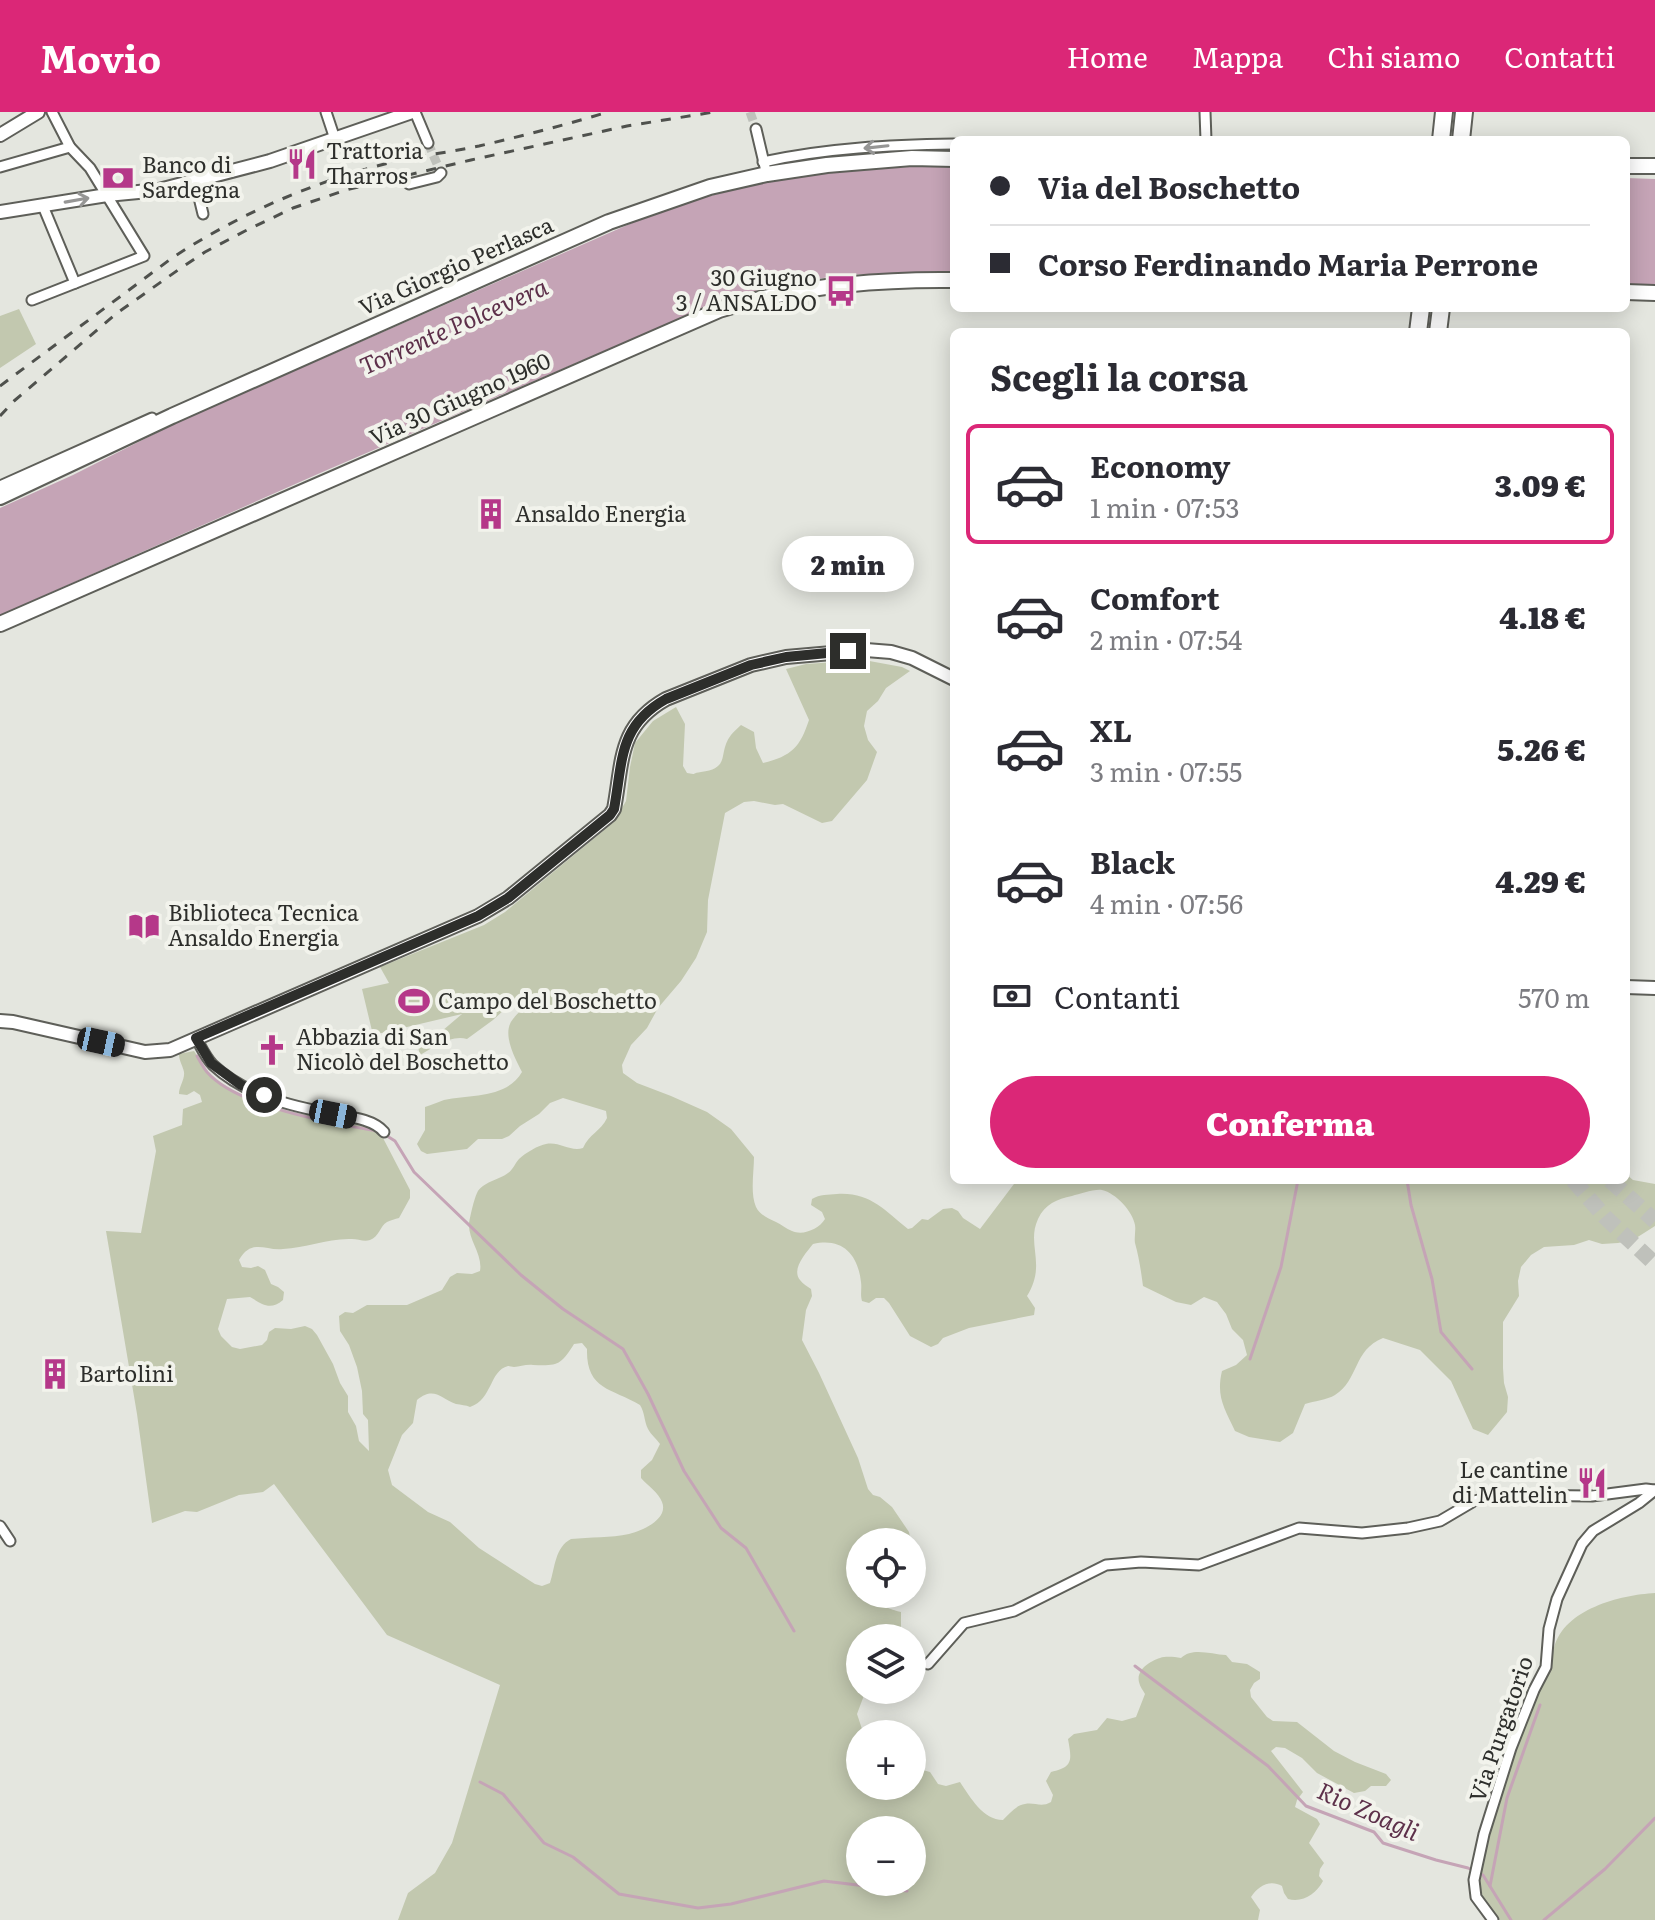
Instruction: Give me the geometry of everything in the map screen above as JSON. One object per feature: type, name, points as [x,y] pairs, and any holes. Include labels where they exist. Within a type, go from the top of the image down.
[{"type":"highway","points":[[1441,136],[1444,112]]},
{"type":"highway","points":[[1461,136],[1464,112]]},
{"type":"main road","points":[[0,135],[38,112]]},
{"type":"main road","points":[[0,212],[159,190],[270,161],[413,112]]},
{"type":"main road","name":"Via Giorgio Perlasca","points":[[0,497],[172,416],[609,222],[765,168],[912,158],[950,159]]},
{"type":"main road","points":[[1630,166],[1655,166]]},
{"type":"main road","name":"Via 30 Giugno 1960","points":[[0,624],[719,310],[797,290],[845,284],[950,280]]},
{"type":"main road","points":[[1630,292],[1655,293]]},
{"type":"main road","points":[[0,1021],[145,1052],[170,1050],[478,916],[508,898],[610,815],[614,809],[628,735],[654,705],[666,699],[751,665],[786,657],[866,650],[912,658],[950,677]]},
{"type":"main road","points":[[1630,987],[1655,988]]},
{"type":"street","points":[[32,300],[144,256],[90,168],[70,147],[52,112]]},
{"type":"street","points":[[326,112],[335,139]]},
{"type":"street","points":[[413,112],[428,143]]},
{"type":"street","points":[[1205,112],[1206,136]]},
{"type":"street","points":[[756,129],[765,168],[826,152],[950,144]]},
{"type":"street","points":[[0,167],[70,147]]},
{"type":"street","points":[[409,184],[437,177],[441,173]]},
{"type":"street","points":[[195,181],[203,214]]},
{"type":"street","points":[[43,206],[75,283]]},
{"type":"street","points":[[0,486],[153,417],[172,416]]},
{"type":"street","points":[[196,1038],[211,1063],[241,1085],[286,1105],[351,1117],[379,1126],[384,1132]]},
{"type":"street","points":[[928,1664],[964,1623],[1014,1611],[1106,1565],[1141,1562],[1199,1565],[1299,1528],[1362,1533],[1423,1525],[1440,1521],[1474,1501],[1488,1498],[1592,1496],[1655,1490]]},
{"type":"street","name":"Via Purgatorio","points":[[1493,1920],[1476,1897],[1474,1880],[1484,1834],[1511,1748],[1546,1667],[1548,1635],[1557,1599],[1582,1544],[1593,1531],[1655,1490]]},
{"type":"street","points":[[0,1526],[10,1541]]},
{"type":"green space","points":[[19,309],[36,344],[0,368],[0,316]]},
{"type":"green space","points":[[864,660],[910,671],[886,688],[867,711],[864,726],[868,740],[877,752],[867,780],[832,821],[822,823],[783,804],[754,801],[744,802],[725,813],[708,900],[707,932],[696,958],[658,1008],[647,1028],[631,1045],[622,1065],[623,1073],[637,1083],[707,1112],[731,1129],[754,1157],[754,1201],[764,1216],[792,1231],[810,1231],[825,1219],[822,1212],[811,1205],[812,1199],[849,1194],[868,1199],[908,1229],[922,1219],[928,1220],[943,1209],[952,1208],[980,1229],[1014,1184],[1630,1184],[1630,1177],[1655,1184],[1655,1226],[1633,1240],[1602,1244],[1589,1240],[1574,1245],[1544,1247],[1531,1255],[1521,1267],[1519,1296],[1503,1322],[1507,1412],[1488,1435],[1473,1429],[1451,1381],[1420,1350],[1383,1338],[1366,1350],[1343,1389],[1332,1397],[1305,1404],[1293,1433],[1280,1442],[1249,1437],[1235,1431],[1222,1402],[1220,1380],[1222,1371],[1236,1365],[1247,1355],[1243,1340],[1232,1329],[1217,1302],[1204,1297],[1191,1305],[1176,1302],[1143,1286],[1134,1220],[1118,1199],[1102,1190],[1056,1201],[1038,1219],[1034,1238],[1035,1274],[1027,1296],[1035,1308],[1034,1315],[969,1328],[943,1338],[931,1347],[910,1336],[884,1298],[876,1298],[869,1303],[862,1301],[856,1264],[841,1246],[833,1243],[813,1244],[800,1261],[798,1276],[811,1289],[812,1296],[806,1310],[802,1340],[858,1458],[868,1489],[892,1507],[906,1528],[846,1528],[846,1608],[888,1608],[901,1612],[901,1624],[846,1624],[846,1704],[861,1704],[857,1714],[859,1720],[846,1720],[846,1800],[926,1800],[926,1771],[938,1784],[946,1786],[960,1782],[983,1812],[996,1819],[1003,1820],[1022,1805],[1044,1805],[1051,1802],[1053,1795],[1046,1781],[1051,1772],[1064,1768],[1069,1762],[1068,1739],[1074,1734],[1097,1730],[1107,1718],[1122,1721],[1136,1717],[1145,1694],[1139,1678],[1148,1664],[1162,1657],[1181,1658],[1196,1652],[1226,1655],[1232,1662],[1247,1664],[1260,1672],[1260,1679],[1250,1690],[1251,1697],[1267,1717],[1273,1721],[1297,1722],[1334,1751],[1386,1774],[1391,1780],[1386,1786],[1371,1786],[1354,1793],[1317,1773],[1302,1758],[1285,1748],[1276,1747],[1271,1751],[1303,1792],[1295,1807],[1317,1819],[1320,1824],[1309,1843],[1324,1863],[1319,1876],[1323,1881],[1317,1890],[1299,1900],[1288,1899],[1278,1884],[1261,1887],[1251,1897],[1260,1910],[1258,1920],[398,1920],[408,1893],[435,1873],[452,1843],[500,1685],[387,1635],[274,1484],[263,1492],[239,1495],[197,1512],[185,1511],[152,1523],[106,1231],[141,1233],[156,1151],[153,1136],[182,1125],[183,1109],[202,1102],[200,1095],[194,1091],[187,1095],[179,1094],[184,1075],[179,1054],[194,1051],[212,1078],[239,1095],[287,1111],[368,1127],[383,1138],[410,1190],[410,1198],[399,1218],[387,1222],[370,1240],[343,1239],[292,1248],[249,1249],[239,1260],[242,1267],[258,1266],[265,1270],[271,1284],[284,1292],[283,1300],[270,1306],[250,1297],[227,1299],[218,1329],[232,1347],[240,1349],[262,1345],[275,1328],[305,1326],[312,1329],[348,1396],[348,1412],[356,1426],[359,1441],[369,1451],[368,1420],[363,1414],[357,1367],[340,1331],[339,1316],[367,1305],[407,1305],[442,1290],[450,1277],[457,1273],[480,1271],[469,1223],[479,1189],[508,1173],[522,1157],[540,1146],[551,1143],[583,1148],[607,1118],[606,1111],[563,1098],[550,1103],[502,1139],[478,1139],[467,1149],[427,1154],[421,1151],[417,1144],[425,1130],[425,1107],[444,1100],[497,1091],[515,1081],[522,1072],[510,1046],[508,1031],[524,1002],[516,999],[467,1039],[449,1040],[420,1055],[417,1043],[420,1036],[442,1031],[462,1014],[373,1035],[362,989],[389,983],[380,967],[484,925],[505,912],[614,822],[626,801],[635,743],[653,721],[676,707],[685,724],[683,766],[687,773],[694,774],[717,767],[727,742],[741,725],[754,732],[756,748],[763,763],[794,749],[809,720],[786,669],[806,664]],"holes":[[[582,1343],[587,1349],[591,1373],[602,1386],[640,1405],[648,1429],[660,1444],[652,1460],[641,1470],[641,1478],[658,1495],[663,1508],[658,1519],[647,1527],[615,1536],[571,1539],[559,1552],[550,1583],[542,1586],[479,1548],[450,1522],[428,1512],[392,1485],[388,1470],[402,1435],[413,1423],[417,1400],[423,1396],[437,1394],[470,1407],[483,1398],[502,1369],[508,1366],[554,1364],[562,1360],[574,1344]]]},
{"type":"green space","points":[[1655,1593],[1655,1920],[1500,1920],[1481,1891],[1480,1869],[1509,1770],[1560,1635],[1569,1623],[1595,1607],[1626,1597]]},
{"type":"water","name":"Torrente Polcevera","points":[[950,167],[950,271],[841,275],[764,288],[697,311],[0,615],[0,508],[184,419],[648,216],[719,194],[820,174]]},
{"type":"water","points":[[1630,178],[1655,179],[1655,285],[1630,284]]},
{"type":"waterway","points":[[197,1056],[207,1072],[240,1095],[286,1112],[377,1131]]},
{"type":"waterway","points":[[384,1134],[395,1141],[414,1172],[521,1275],[563,1309],[623,1349],[684,1471],[721,1528],[746,1548],[794,1631]]},
{"type":"waterway","points":[[1250,1359],[1281,1267],[1297,1184]]},
{"type":"waterway","points":[[1408,1184],[1432,1279],[1441,1332],[1472,1369]]},
{"type":"waterway","name":"Rio Zoagli","points":[[1135,1666],[1268,1766],[1306,1806],[1374,1832],[1383,1843],[1483,1875],[1511,1920]]},
{"type":"waterway","points":[[1490,1886],[1507,1798],[1540,1705]]},
{"type":"waterway","points":[[480,1782],[503,1794],[544,1843],[573,1857],[619,1894],[698,1908],[731,1904],[824,1881],[846,1884]]},
{"type":"waterway","points":[[1544,1920],[1605,1869],[1655,1818]]},
{"type":"tunnel","points":[[750,112],[756,129]]},
{"type":"tunnel","points":[[428,143],[441,173]]},
{"type":"tunnel","points":[[1576,1184],[1605,1217],[1655,1264]]},
{"type":"tunnel","points":[[1614,1184],[1655,1221]]},
{"type":"railway","points":[[0,386],[172,258],[220,229],[271,204],[377,166],[479,146],[608,112]]},
{"type":"railway","points":[[0,416],[117,313],[205,252],[293,208],[346,190],[471,160],[627,126],[714,112]]},
{"type":"place","name":"Trattoria Tharros","points":[[302,164]]},
{"type":"place","name":"Banco di Sardegna","points":[[118,178]]},
{"type":"place","name":"30 Giugno 3 / ANSALDO","points":[[841,291]]},
{"type":"place","name":"Ansaldo Energia","points":[[491,514]]},
{"type":"place","name":"Biblioteca Tecnica Ansaldo Energia","points":[[144,926]]},
{"type":"place","name":"Campo del Boschetto","points":[[414,1001]]},
{"type":"place","name":"Abbazia di San Nicolò del Boschetto","points":[[272,1050]]},
{"type":"place","name":"Bartolini","points":[[55,1374]]},
{"type":"place","name":"Le cantine di Mattelin","points":[[1592,1483]]},
{"type":"route","points":[[264,1095],[241,1085],[211,1063],[196,1038],[478,916],[508,898],[610,815],[614,809],[628,735],[654,705],[751,665],[786,657],[848,651]]}]
